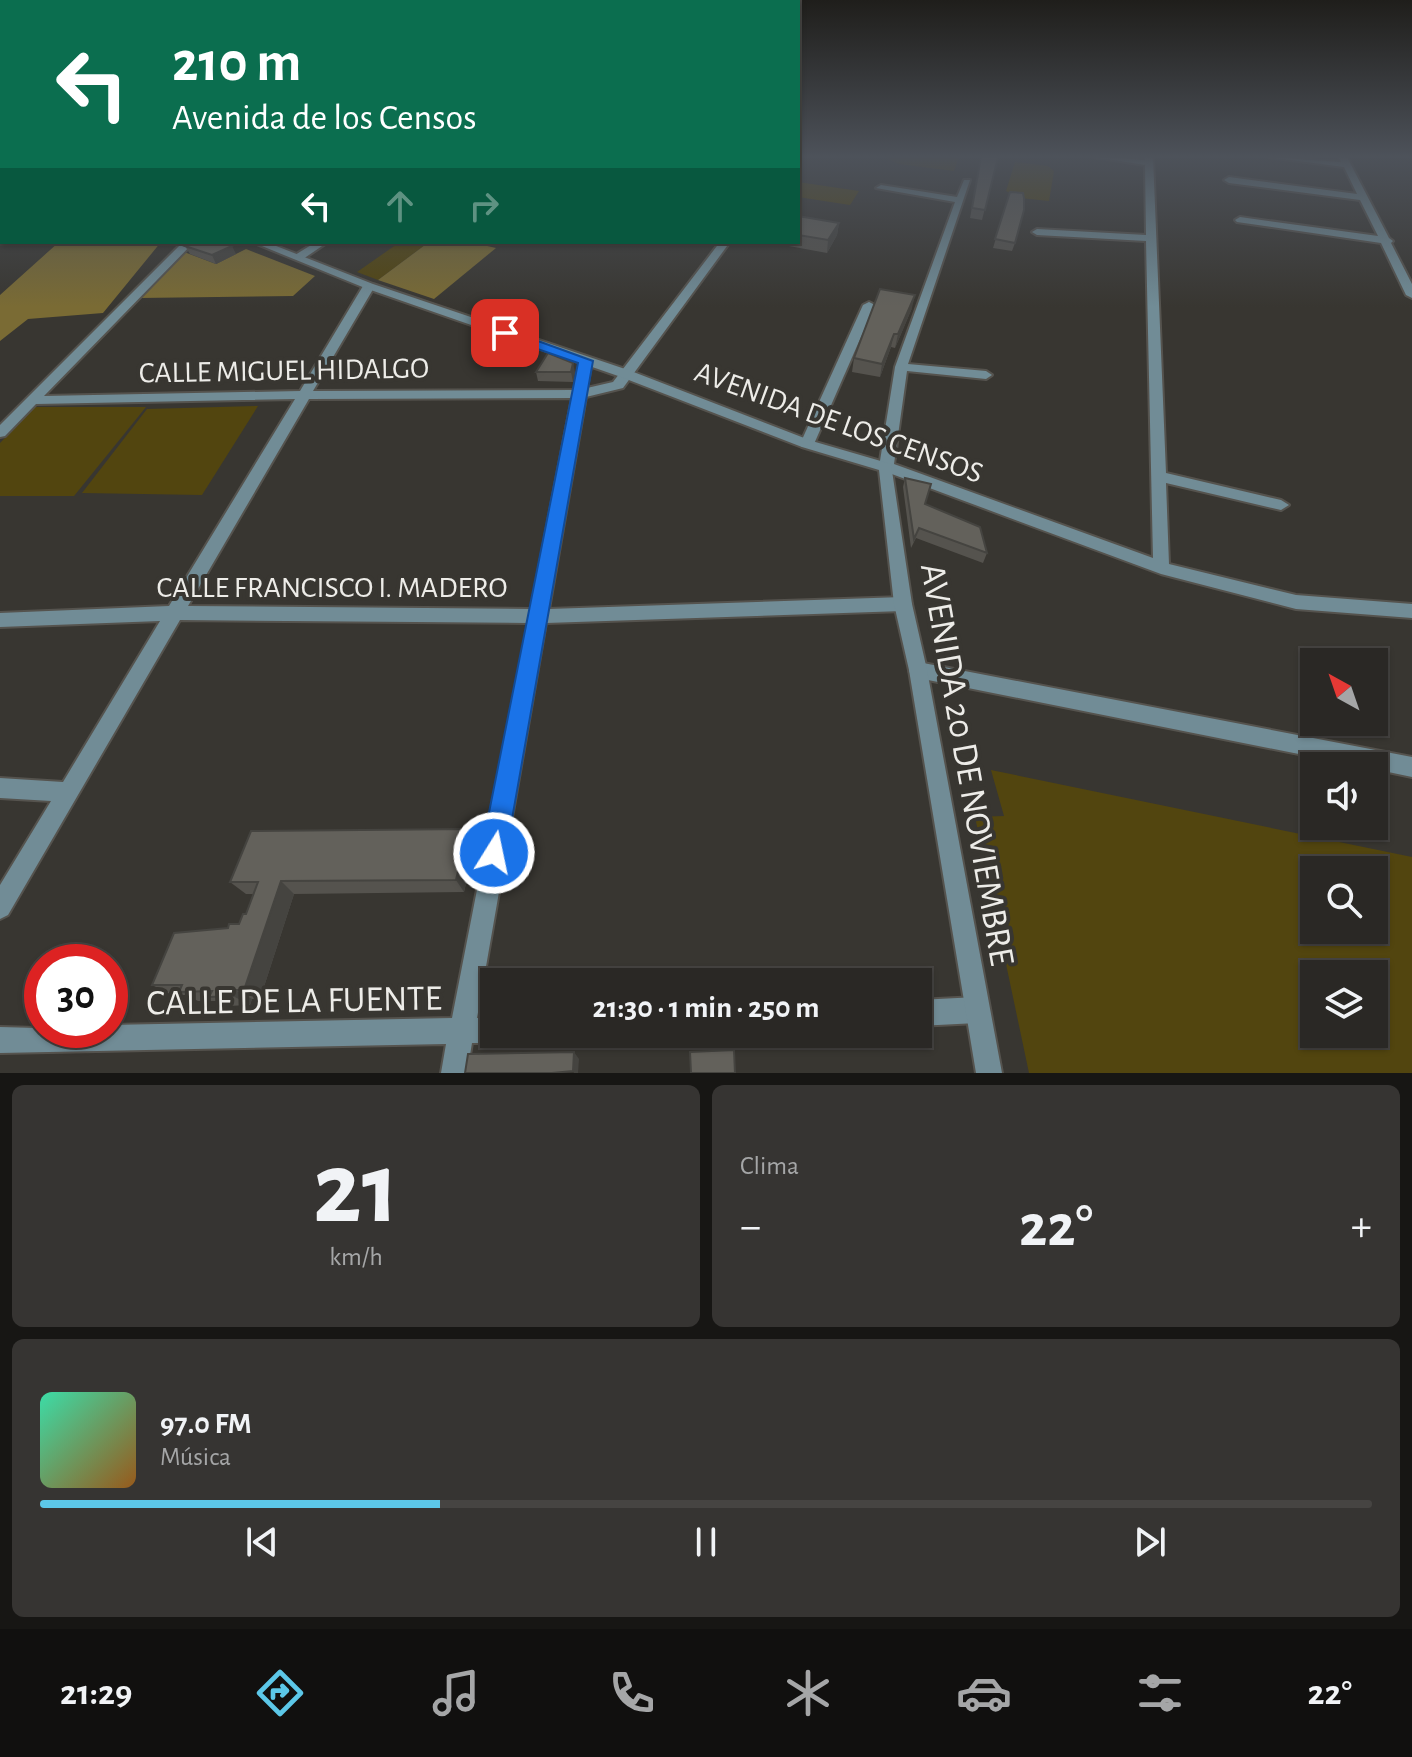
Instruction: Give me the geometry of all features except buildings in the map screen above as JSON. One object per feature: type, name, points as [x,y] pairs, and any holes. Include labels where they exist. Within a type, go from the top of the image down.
[{"type":"street","name":"AVENIDA 20 DE NOVIEMBRE","points":[[958,207],[901,367],[886,467],[903,604],[918,670],[989,1073]]},
{"type":"street","points":[[1150,207],[1161,568]]},
{"type":"street","points":[[1370,207],[1412,295]]},
{"type":"street","points":[[1240,220],[1388,241]]},
{"type":"street","points":[[1037,232],[1151,238]]},
{"type":"street","points":[[0,433],[187,244]]},
{"type":"street","name":"AVENIDA DE LOS CENSOS","points":[[263,244],[369,286],[626,374],[807,444],[886,467],[1161,568],[1296,602],[1412,611]]},
{"type":"street","points":[[299,257],[320,244]]},
{"type":"street","points":[[626,374],[724,244]]},
{"type":"street","points":[[0,907],[178,613],[369,286]]},
{"type":"street","points":[[807,444],[869,305]]},
{"type":"street","points":[[454,1073],[536,616],[586,361]]},
{"type":"street","points":[[901,367],[986,375]]},
{"type":"street","name":"CALLE MIGUEL HIDALGO","points":[[32,400],[581,394],[618,385],[626,374]]},
{"type":"street","points":[[1159,476],[1281,505]]},
{"type":"street","name":"CALLE FRANCISCO I. MADERO","points":[[0,620],[178,613],[536,616],[903,604]]},
{"type":"street","points":[[918,670],[1412,767]]},
{"type":"street","points":[[0,788],[70,792]]},
{"type":"street","points":[[932,1012],[977,1010]]},
{"type":"street","name":"CALLE DE LA FUENTE","points":[[0,1040],[480,1031]]},
{"type":"shaded area","points":[[57,244],[159,244],[103,313],[28,319],[0,341],[0,295]]},
{"type":"shaded area","points":[[397,244],[426,244],[378,280],[357,272]]},
{"type":"shaded area","points":[[426,244],[479,244],[496,248],[434,299],[378,280]]},
{"type":"shaded area","points":[[246,249],[315,276],[293,296],[139,298],[184,252],[216,264]]},
{"type":"shaded area","points":[[258,406],[202,495],[82,493],[147,409]]},
{"type":"shaded area","points":[[35,407],[146,407],[74,496],[0,496],[0,443]]},
{"type":"shaded area","points":[[991,770],[1300,834],[1300,840],[1330,840],[1412,857],[1412,1073],[1029,1073],[975,817],[1004,816]]},
{"type":"route","points":[[494,853],[586,361],[505,333]]}]
